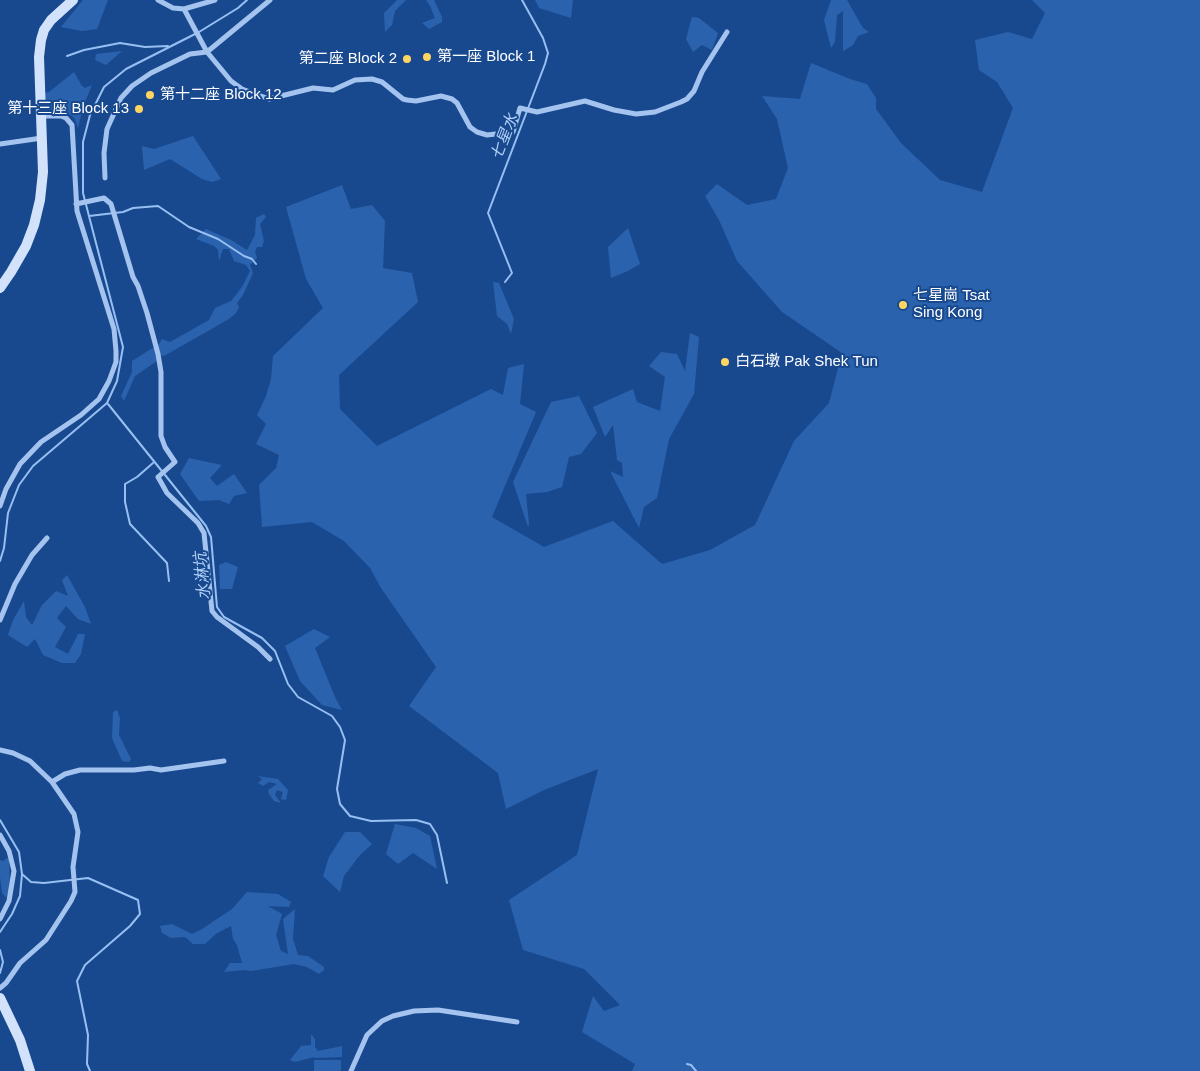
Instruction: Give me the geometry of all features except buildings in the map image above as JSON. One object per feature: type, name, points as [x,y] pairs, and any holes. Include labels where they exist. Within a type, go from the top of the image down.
[{"type":"main road","points":[[0,288],[22,254],[36,218],[43,182],[40,40],[51,20],[73,0]]},
{"type":"main road","points":[[0,998],[20,1040],[30,1071]]},
{"type":"street","points":[[158,0],[173,8],[184,9],[215,0]]},
{"type":"street","points":[[105,178],[104,152],[107,129],[121,98],[132,86],[151,73],[190,54],[207,52],[270,0]]},
{"type":"street","points":[[184,9],[207,52],[234,84],[269,99],[313,88],[333,90],[356,80],[372,79],[386,84],[407,100],[416,101],[442,96],[452,98],[474,131],[487,135],[513,132],[520,108],[537,112],[585,101],[614,110],[636,114],[666,109],[691,95],[702,72],[727,32]]},
{"type":"street","points":[[0,506],[6,489],[20,464],[41,442],[81,415],[99,398],[113,372],[116,351],[114,329],[79,223],[72,125],[66,118],[61,116],[41,116]]},
{"type":"street","points":[[0,144],[42,138]]},
{"type":"street","points":[[78,204],[104,198],[111,204],[117,222],[158,354],[161,372],[161,436],[175,462],[158,477],[167,493],[198,522],[204,533],[212,611],[217,617],[258,647],[270,659]]},
{"type":"street","points":[[0,620],[8,599],[27,562],[36,548],[47,538]]},
{"type":"street","points":[[0,750],[30,761],[52,782],[74,814],[77,825],[74,872],[75,892],[71,901],[46,940],[20,963],[6,983],[0,988]]},
{"type":"street","points":[[52,782],[65,774],[80,770],[134,770],[146,768],[161,770],[224,761]]},
{"type":"street","points":[[0,836],[9,851],[14,872],[9,901],[0,919]]},
{"type":"street","points":[[351,1071],[367,1035],[382,1021],[393,1016],[413,1011],[438,1010],[517,1022]]},
{"type":"shaded area","points":[[83,0],[108,0],[97,29],[82,31],[61,27]]},
{"type":"shaded area","points":[[397,0],[406,0],[395,11],[392,25],[385,32],[384,13]]},
{"type":"shaded area","points":[[426,0],[434,0],[442,17],[442,22],[429,29],[422,23],[435,18]]},
{"type":"shaded area","points":[[535,0],[573,0],[571,18],[539,8]]},
{"type":"shaded area","points":[[831,0],[847,0],[863,28],[869,32],[858,36],[853,45],[843,51],[843,11],[837,15],[835,42],[831,48],[824,20]]},
{"type":"shaded area","points":[[1032,0],[1200,0],[1200,1071],[632,1071],[635,1064],[582,1032],[593,996],[604,1011],[620,1005],[584,969],[523,950],[509,900],[577,855],[598,769],[544,790],[506,809],[498,773],[409,706],[436,667],[381,588],[370,568],[344,541],[312,522],[262,527],[259,485],[276,468],[279,455],[256,444],[266,424],[257,415],[266,396],[271,379],[273,356],[323,308],[306,279],[286,207],[342,185],[351,209],[372,205],[385,221],[383,268],[412,273],[418,302],[339,375],[340,409],[377,446],[491,389],[503,395],[508,368],[524,364],[520,404],[536,412],[492,517],[544,547],[613,521],[662,564],[710,550],[755,525],[794,441],[829,403],[842,353],[782,312],[737,261],[719,220],[705,196],[717,184],[747,205],[776,199],[788,168],[777,119],[762,96],[800,99],[811,63],[867,84],[876,98],[876,109],[901,143],[940,180],[982,192],[1013,108],[997,82],[979,70],[975,40],[1008,32],[1032,39],[1045,13]]},
{"type":"shaded area","points":[[692,17],[699,18],[718,33],[712,50],[702,45],[693,52],[686,39]]},
{"type":"shaded area","points":[[122,51],[106,65],[95,60],[96,54]]},
{"type":"shaded area","points":[[74,72],[82,86],[85,88],[92,85],[83,107],[78,128],[72,116],[61,110],[50,111],[46,107],[44,93],[49,92]]},
{"type":"shaded area","points":[[193,136],[221,179],[212,182],[202,179],[170,159],[144,170],[142,146],[154,149]]},
{"type":"shaded area","points":[[264,214],[266,217],[260,224],[264,241],[262,247],[257,247],[255,252],[257,258],[250,265],[253,273],[243,295],[237,303],[239,307],[236,313],[229,319],[164,356],[158,354],[157,361],[135,376],[124,401],[121,396],[132,372],[132,361],[159,344],[162,339],[170,342],[209,320],[215,308],[231,301],[242,287],[250,271],[246,265],[234,261],[229,249],[223,249],[219,261],[218,250],[214,246],[196,239],[206,229],[231,240],[247,250],[255,235],[256,218]]},
{"type":"shaded area","points":[[628,228],[640,264],[611,278],[608,247]]},
{"type":"shaded area","points":[[493,282],[499,283],[514,319],[511,334],[507,324],[497,316]]},
{"type":"shaded area","points":[[690,333],[699,337],[694,394],[669,439],[657,498],[644,507],[639,528],[610,471],[623,477],[622,463],[617,460],[613,425],[605,437],[593,407],[633,389],[637,402],[660,411],[665,377],[649,366],[661,352],[677,354],[685,371]]},
{"type":"shaded area","points":[[579,396],[597,433],[581,454],[569,457],[562,487],[547,492],[526,494],[528,527],[513,482],[551,402]]},
{"type":"shaded area","points":[[189,458],[222,465],[210,478],[217,486],[234,474],[247,493],[234,496],[229,504],[219,500],[199,501],[180,474]]},
{"type":"shaded area","points":[[226,562],[238,567],[232,589],[220,589],[219,565]]},
{"type":"shaded area","points":[[67,575],[85,607],[91,624],[78,619],[66,606],[57,618],[66,627],[55,647],[68,654],[78,634],[85,634],[81,654],[75,663],[62,663],[43,655],[35,639],[27,647],[8,635],[13,620],[24,601],[26,617],[32,625],[42,605],[56,591],[68,596],[62,580]]},
{"type":"shaded area","points":[[314,629],[330,637],[315,648],[342,710],[322,705],[300,681],[285,646]]},
{"type":"shaded area","points":[[117,710],[120,718],[119,735],[131,759],[129,762],[122,761],[112,738],[113,712]]},
{"type":"shaded area","points":[[258,776],[278,779],[288,790],[286,800],[281,799],[283,792],[277,790],[275,795],[281,803],[274,801],[268,790],[277,784],[269,782],[263,786],[258,783],[262,779]]},
{"type":"shaded area","points":[[395,824],[416,828],[430,836],[437,869],[413,853],[398,864],[386,854]]},
{"type":"shaded area","points":[[345,832],[360,832],[372,844],[360,855],[344,876],[340,892],[323,876],[329,857]]},
{"type":"shaded area","points":[[9,857],[10,890],[6,898],[2,893],[0,860],[3,861]]},
{"type":"shaded area","points":[[247,892],[278,894],[291,902],[289,907],[268,906],[282,914],[276,935],[281,951],[288,954],[283,919],[295,909],[293,939],[298,955],[308,956],[324,967],[324,970],[319,974],[307,967],[294,964],[251,971],[224,972],[230,963],[242,963],[237,945],[233,939],[231,926],[217,933],[205,944],[193,944],[185,937],[171,938],[162,933],[160,926],[172,924],[192,934],[232,909]]},
{"type":"shaded area","points":[[311,1034],[315,1039],[315,1047],[318,1051],[342,1046],[342,1057],[314,1057],[295,1062],[290,1060],[301,1046],[311,1045]]},
{"type":"shaded area","points":[[314,1060],[341,1060],[341,1071],[314,1071]]},
{"type":"waterway","points":[[0,561],[4,548],[8,513],[19,485],[33,466],[107,403],[117,381],[123,347],[83,193],[83,142],[90,115],[104,87],[126,69],[199,32],[238,8],[247,0]]},
{"type":"waterway","name":"七星水","points":[[505,282],[512,273],[488,213],[548,53],[543,38],[522,0]]},
{"type":"waterway","points":[[67,56],[84,50],[120,43],[145,47],[168,46]]},
{"type":"waterway","points":[[89,216],[123,212],[133,208],[158,206],[189,227],[218,239],[252,259],[256,264]]},
{"type":"waterway","name":"水淋坑","points":[[108,404],[206,526],[211,537],[217,607],[224,617],[262,638],[275,651],[288,684],[298,697],[332,716],[340,727],[345,740],[337,789],[340,804],[350,816],[371,821],[416,820],[430,824],[437,835],[447,883]]},
{"type":"waterway","points":[[153,463],[137,477],[125,484],[125,502],[130,524],[167,563],[169,581]]},
{"type":"waterway","points":[[0,820],[19,852],[22,874],[20,896],[12,914],[0,932]]},
{"type":"waterway","points":[[22,874],[31,882],[44,883],[88,878],[138,900],[140,914],[130,926],[85,965],[77,981],[88,1035],[87,1064],[90,1071]]},
{"type":"waterway","points":[[0,950],[3,962],[0,973]]},
{"type":"waterway","points":[[687,1064],[691,1065],[696,1071]]},
{"type":"place","name":"第一座 Block 1","points":[[427,57]]},
{"type":"place","name":"第二座 Block 2","points":[[407,59]]},
{"type":"place","name":"第十二座 Block 12","points":[[150,95]]},
{"type":"place","name":"第十三座 Block 13","points":[[139,109]]},
{"type":"place","name":"七星崗 Tsat Sing Kong","points":[[903,305]]},
{"type":"place","name":"白石墩 Pak Shek Tun","points":[[725,362]]}]
